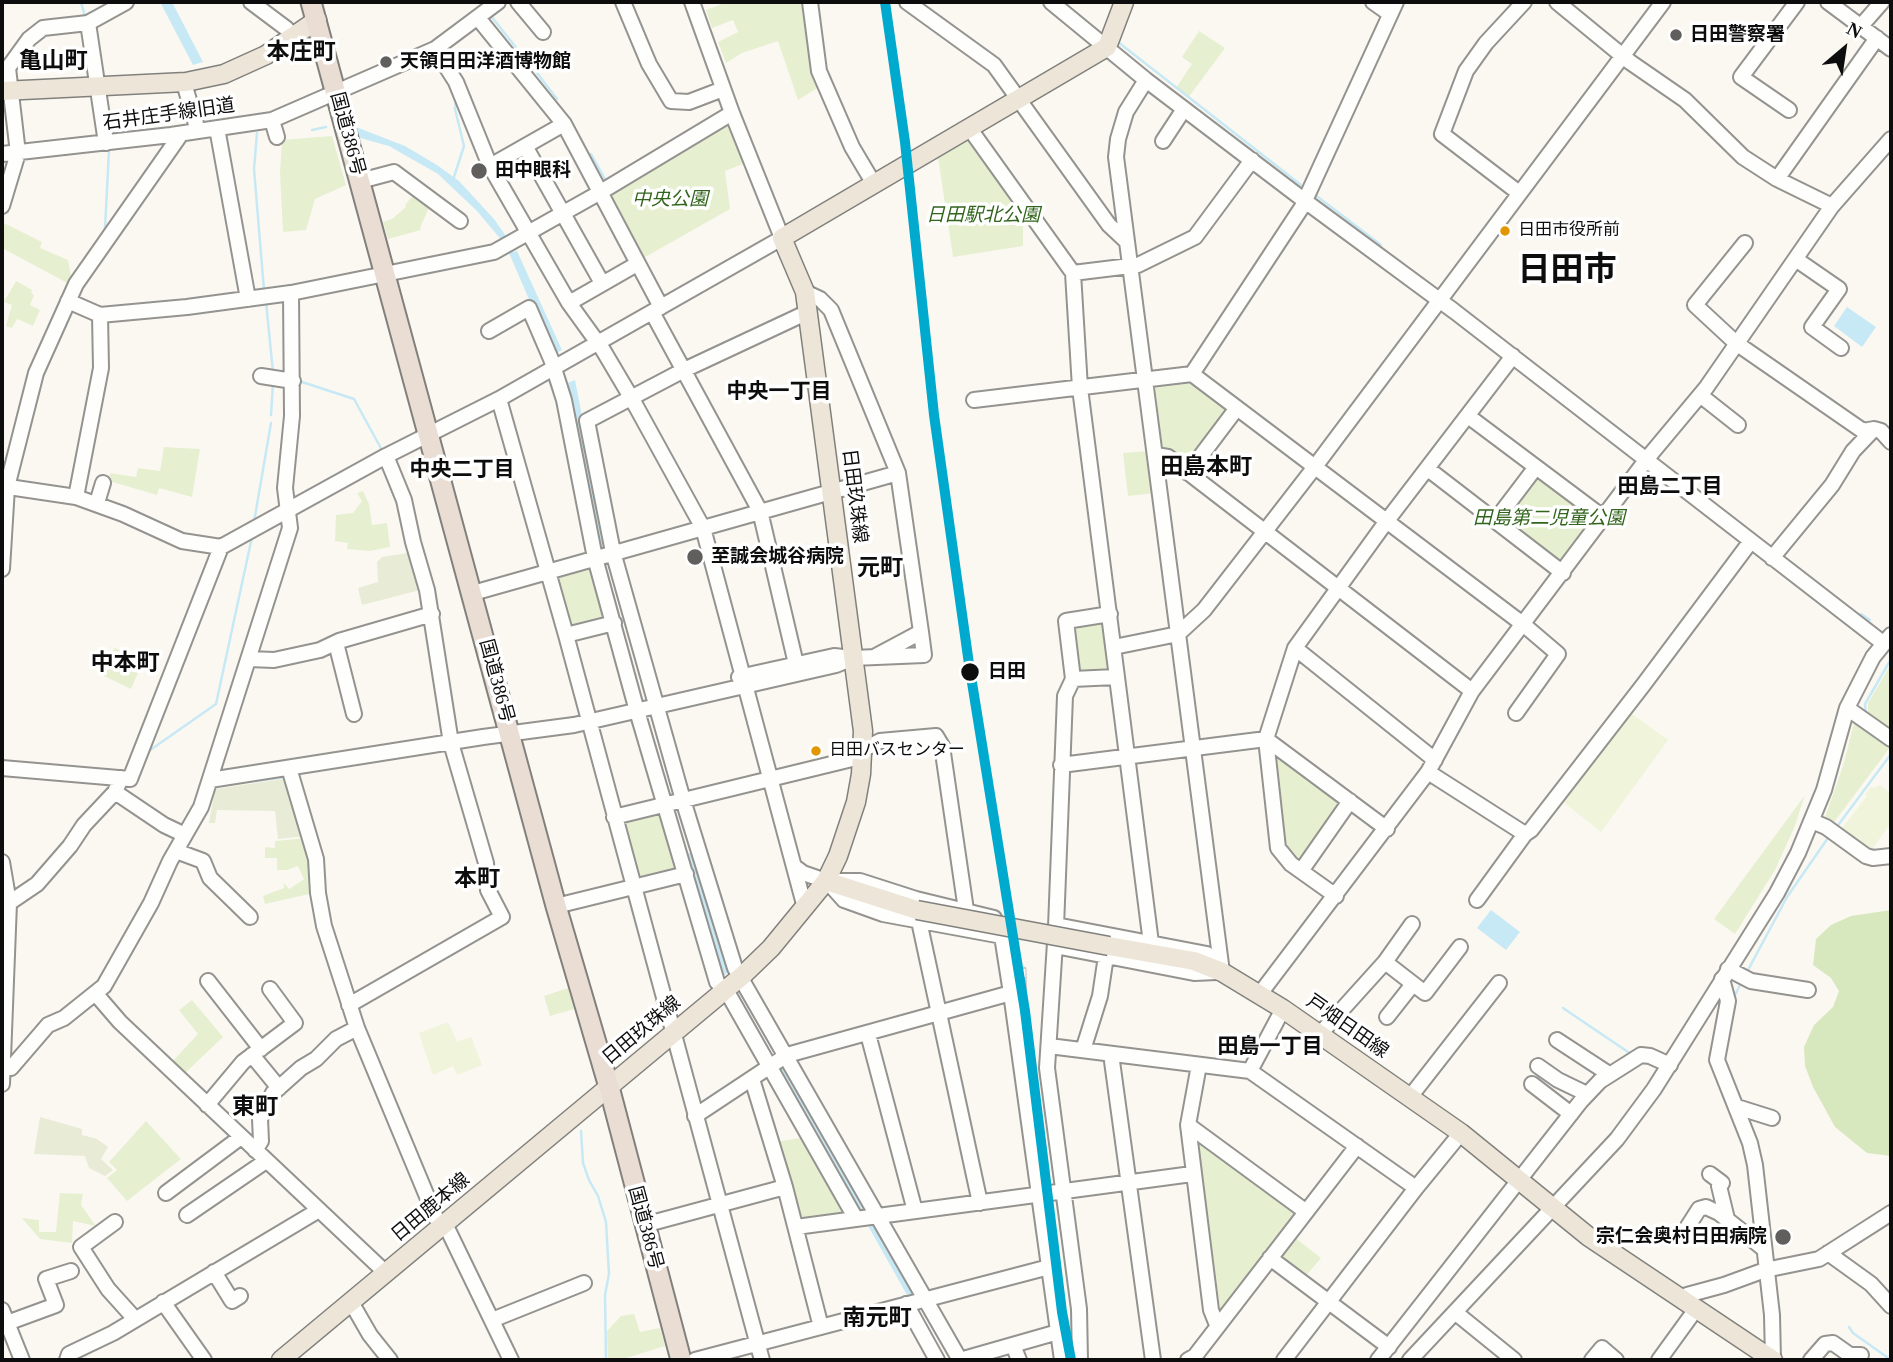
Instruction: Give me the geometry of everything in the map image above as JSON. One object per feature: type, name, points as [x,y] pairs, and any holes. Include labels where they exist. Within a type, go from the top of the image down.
[{"type":"highway","name":"国道386号","points":[[314,11],[556,906],[609,1087],[681,1360]]},
{"type":"main road","points":[[782,238],[970,129],[1018,96],[1107,47],[1124,2]]},
{"type":"main road","points":[[6,88],[97,83],[204,71],[261,47],[314,11]]},
{"type":"main road","points":[[97,83],[184,82],[224,74],[265,55],[314,11]]},
{"type":"main road","name":"日田玖珠線","points":[[609,1087],[771,948],[826,881],[838,856],[856,802],[863,731],[833,493],[806,292],[782,238]]},
{"type":"main road","name":"戸畑日田線","points":[[826,881],[918,915],[1107,951],[1194,961],[1222,972],[1283,1009],[1410,1097],[1461,1133],[1589,1237],[1773,1360]]},
{"type":"main road","name":"日田鹿本線","points":[[281,1360],[609,1087]]},
{"type":"street","points":[[251,2],[287,29]]},
{"type":"street","name":"石井庄手線旧道","points":[[2,155],[244,124],[271,126],[336,93],[435,49],[498,2]]},
{"type":"street","points":[[518,2],[543,32]]},
{"type":"street","points":[[623,2],[649,64],[671,101],[689,102],[723,89]]},
{"type":"street","points":[[4,486],[76,497],[97,503],[182,541],[221,547],[386,456],[499,399],[782,238],[732,113],[692,2]]},
{"type":"street","points":[[810,2],[819,71],[852,147],[871,179]]},
{"type":"street","points":[[907,2],[994,65],[1109,225],[1125,240]]},
{"type":"street","points":[[1051,2],[1146,80],[1513,356],[1772,558],[1887,639],[1873,657],[1847,708],[1824,790],[1812,821],[1735,975],[1634,1119],[1410,1360]]},
{"type":"street","points":[[1192,374],[1305,201],[1393,8],[1373,2]]},
{"type":"street","points":[[1519,193],[1442,134],[1466,71],[1486,43],[1524,2]]},
{"type":"street","points":[[1557,2],[1622,55],[1685,100],[1743,157],[1777,179],[1832,206]]},
{"type":"street","points":[[1114,647],[1178,634],[1204,610],[1314,468],[1663,2]]},
{"type":"street","points":[[1789,110],[1741,77],[1797,2]]},
{"type":"street","points":[[1828,2],[1891,49]]},
{"type":"street","points":[[1861,26],[1882,2]]},
{"type":"street","points":[[2,206],[18,153],[6,88],[29,39],[43,28],[89,23],[123,3]]},
{"type":"street","points":[[478,18],[564,124],[637,264],[684,370],[760,511],[796,664]]},
{"type":"street","points":[[89,23],[106,143]]},
{"type":"street","points":[[1777,179],[1877,38]]},
{"type":"street","points":[[435,49],[456,82],[490,166],[569,303],[598,342],[632,399],[703,528],[805,908]]},
{"type":"street","points":[[1146,80],[1126,112],[1116,157],[1222,972]]},
{"type":"street","points":[[184,82],[198,131]]},
{"type":"street","points":[[816,218],[821,209],[1018,96]]},
{"type":"street","points":[[1163,141],[1184,109]]},
{"type":"street","points":[[68,301],[100,316],[248,299],[291,293],[494,252],[732,113]]},
{"type":"street","points":[[490,166],[564,124]]},
{"type":"street","points":[[217,128],[248,299]]},
{"type":"street","points":[[970,129],[1073,272],[1080,388],[1151,943]]},
{"type":"street","points":[[2,569],[4,486],[36,373],[76,284],[181,134]]},
{"type":"street","points":[[1259,995],[1432,766],[1472,691],[1647,460],[1700,395],[1797,260],[1832,206],[1891,139]]},
{"type":"street","points":[[525,146],[602,283]]},
{"type":"street","points":[[1073,272],[1138,265],[1195,237],[1252,160]]},
{"type":"street","points":[[360,181],[394,172],[460,221]]},
{"type":"street","points":[[1745,243],[1695,305],[1736,343],[1863,431],[1881,431],[1891,442]]},
{"type":"street","points":[[1797,260],[1839,289],[1812,327],[1841,348]]},
{"type":"street","points":[[569,303],[637,264]]},
{"type":"street","points":[[743,681],[796,664],[834,656],[853,658],[924,654],[898,473],[831,310],[820,299],[806,292]]},
{"type":"street","points":[[4,1065],[11,1068],[48,1025],[64,1018],[104,986],[201,807],[290,528],[285,488],[292,416],[291,293]]},
{"type":"street","points":[[489,331],[529,308],[564,400],[595,558],[717,982],[730,997],[856,1219]]},
{"type":"street","points":[[808,312],[684,370],[587,421],[614,553],[683,800],[733,964],[960,1360],[993,1356],[1013,1345],[1058,1332]]},
{"type":"street","points":[[76,497],[101,368],[100,316]]},
{"type":"street","points":[[1336,896],[1291,864],[1278,848],[1266,739],[1295,648],[1513,356]]},
{"type":"street","points":[[974,400],[1192,374],[1524,625],[1558,654],[1516,713]]},
{"type":"street","points":[[269,378],[293,381]]},
{"type":"street","points":[[1700,395],[1738,425]]},
{"type":"street","points":[[499,399],[566,635],[762,1360]]},
{"type":"street","points":[[1188,473],[1237,408]]},
{"type":"street","points":[[1468,416],[1604,518]]},
{"type":"street","points":[[1772,558],[1832,485],[1853,451],[1874,429]]},
{"type":"street","points":[[1156,455],[1168,457],[1472,691]]},
{"type":"street","points":[[349,1005],[502,917],[488,890],[486,863],[451,743],[432,614],[404,500],[386,456]]},
{"type":"street","points":[[1495,521],[1536,467]]},
{"type":"street","points":[[1427,468],[1563,573]]},
{"type":"street","points":[[473,593],[898,473]]},
{"type":"street","points":[[97,503],[103,483]]},
{"type":"street","points":[[1476,900],[1751,541]]},
{"type":"street","points":[[2,768],[130,779],[221,547]]},
{"type":"street","points":[[249,659],[274,660],[320,650],[432,614]]},
{"type":"street","points":[[1080,1360],[1079,1309],[1047,1068],[1065,696],[1073,679],[1066,621],[1110,614]]},
{"type":"street","points":[[566,635],[614,624]]},
{"type":"street","points":[[876,656],[921,632]]},
{"type":"street","points":[[336,643],[355,714]]},
{"type":"street","points":[[1295,648],[1432,766],[1525,834]]},
{"type":"street","points":[[210,780],[510,734],[743,681],[836,665],[853,658]]},
{"type":"street","points":[[1073,679],[1116,677]]},
{"type":"street","points":[[1847,708],[1891,739]]},
{"type":"street","points":[[614,817],[852,759],[862,750],[880,741],[936,736],[942,747],[966,910]]},
{"type":"street","points":[[1062,765],[1266,739],[1387,829]]},
{"type":"street","points":[[289,768],[316,859],[317,893],[324,926],[357,1028],[436,1218],[448,1230],[511,1360]]},
{"type":"street","points":[[6,896],[37,884],[70,846],[84,825],[115,792],[121,778]]},
{"type":"street","points":[[115,792],[164,825],[185,835]]},
{"type":"street","points":[[1301,871],[1350,802]]},
{"type":"street","points":[[1812,821],[1826,827],[1867,856],[1891,856]]},
{"type":"street","points":[[176,851],[203,861],[210,878],[250,917]]},
{"type":"street","points":[[2,862],[6,896],[2,1084]]},
{"type":"street","points":[[795,867],[803,873],[826,881],[860,881],[916,899],[994,918],[1002,936],[1062,1360]]},
{"type":"street","points":[[556,906],[686,874]]},
{"type":"street","points":[[980,1203],[918,915],[1002,936]]},
{"type":"street","points":[[1320,1034],[1385,962],[1412,924]]},
{"type":"street","points":[[1056,925],[1207,954],[1222,972]]},
{"type":"street","points":[[1055,946],[1107,951],[1100,996],[1083,1051]]},
{"type":"street","points":[[1385,962],[1425,993],[1460,947]]},
{"type":"street","points":[[1735,975],[1808,990]]},
{"type":"street","points":[[1735,975],[1717,1060],[1742,1109],[1755,1165],[1772,1315],[1773,1360]]},
{"type":"street","points":[[208,981],[279,1088]]},
{"type":"street","points":[[1410,1097],[1499,983]]},
{"type":"street","points":[[1387,1017],[1413,984]]},
{"type":"street","points":[[207,1105],[243,1062],[295,1023],[270,989]]},
{"type":"street","points":[[95,993],[120,1023],[386,1273]]},
{"type":"street","points":[[695,1115],[787,1055],[1010,993]]},
{"type":"street","points":[[1250,1071],[1283,1009]]},
{"type":"street","points":[[255,1150],[261,1142],[260,1119],[273,1093],[316,1059],[336,1039],[357,1028]]},
{"type":"street","points":[[868,1034],[915,1211]]},
{"type":"street","points":[[1557,1040],[1609,1074]]},
{"type":"street","points":[[1049,1046],[1250,1071],[1416,1188]]},
{"type":"street","points":[[1111,1054],[1153,1360]]},
{"type":"street","points":[[1378,1360],[1587,1094],[1609,1074],[1641,1055],[1670,1065]]},
{"type":"street","points":[[1199,1065],[1188,1125],[1211,1310],[1217,1325]]},
{"type":"street","points":[[1538,1066],[1558,1080],[1587,1094]]},
{"type":"street","points":[[752,1079],[785,1187],[821,1327]]},
{"type":"street","points":[[1532,1084],[1571,1114]]},
{"type":"street","points":[[1742,1109],[1772,1118]]},
{"type":"street","points":[[1188,1125],[1305,1211]]},
{"type":"street","points":[[1284,1360],[1461,1133]]},
{"type":"street","points":[[166,1193],[241,1137]]},
{"type":"street","points":[[1195,1359],[1217,1325],[1357,1146]]},
{"type":"street","points":[[187,1215],[266,1161]]},
{"type":"street","points":[[796,1227],[1192,1174]]},
{"type":"street","points":[[1710,1174],[1722,1183],[1719,1186],[1727,1219]]},
{"type":"street","points":[[644,1225],[785,1187]]},
{"type":"street","points":[[1683,1234],[1699,1209],[1706,1207],[1727,1219],[1764,1249]]},
{"type":"street","points":[[67,1360],[69,1354],[113,1333],[319,1210]]},
{"type":"street","points":[[1659,1360],[1689,1304],[1686,1295],[1765,1270],[1819,1259],[1889,1212]]},
{"type":"street","points":[[115,1223],[81,1247],[108,1289],[135,1319]]},
{"type":"street","points":[[1828,1253],[1871,1284],[1886,1291],[1891,1306]]},
{"type":"street","points":[[1270,1258],[1389,1347]]},
{"type":"street","points":[[695,1360],[1049,1267]]},
{"type":"street","points":[[22,1360],[4,1317],[56,1305],[46,1279],[71,1271]]},
{"type":"street","points":[[214,1272],[232,1301],[240,1296]]},
{"type":"street","points":[[492,1320],[584,1283]]},
{"type":"street","points":[[163,1302],[204,1360]]},
{"type":"street","points":[[351,1302],[370,1335],[390,1360]]},
{"type":"street","points":[[906,1304],[937,1360]]},
{"type":"street","points":[[1456,1313],[1514,1360]]},
{"type":"street","points":[[1811,1360],[1825,1344],[1833,1343],[1850,1356],[1861,1355]]},
{"type":"street","points":[[1013,1345],[1018,1360]]},
{"type":"street","points":[[1592,1360],[1602,1348],[1616,1360]]},
{"type":"green space","points":[[727,2],[807,2],[822,85],[798,100],[778,41],[742,53],[726,63],[718,42],[738,32],[733,20],[712,28],[706,10]]},
{"type":"green space","points":[[1199,31],[1225,48],[1188,98],[1176,88],[1192,64],[1182,57]]},
{"type":"green space","name":"中央公園","points":[[727,124],[743,164],[725,171],[730,209],[640,260],[604,195]]},
{"type":"green space","points":[[332,136],[346,185],[315,199],[306,230],[283,232],[280,173],[282,140]]},
{"type":"green space","name":"日田駅北公園","points":[[971,137],[1023,210],[1023,246],[953,257],[938,157]]},
{"type":"green space","points":[[415,193],[430,205],[421,230],[388,239],[383,222],[392,219],[406,207]]},
{"type":"green space","points":[[2,222],[42,242],[40,248],[68,260],[71,285],[2,248]]},
{"type":"green space","points":[[16,281],[32,290],[34,295],[30,305],[40,310],[33,326],[17,319],[12,328],[6,326],[12,305],[4,302]]},
{"type":"green space","points":[[1188,378],[1232,411],[1188,468],[1162,448],[1155,383]]},
{"type":"green space","points":[[164,447],[200,449],[192,497],[159,488],[157,495],[109,481],[110,473],[136,477],[138,468],[160,471]]},
{"type":"green space","points":[[1149,451],[1155,493],[1128,496],[1123,453]]},
{"type":"green space","name":"田島第二児童公園","points":[[1537,470],[1603,519],[1563,571],[1498,521]]},
{"type":"green space","points":[[363,491],[369,504],[372,525],[387,523],[390,547],[370,551],[347,549],[348,543],[335,541],[336,515],[353,513],[362,501],[357,493]]},
{"type":"green space","points":[[414,552],[424,589],[362,605],[358,588],[378,582],[377,562],[382,557]]},
{"type":"green space","points":[[592,563],[609,620],[569,632],[552,571]]},
{"type":"green space","points":[[1108,623],[1113,669],[1077,672],[1073,628]]},
{"type":"green space","points":[[115,648],[143,661],[131,689],[104,676],[102,671],[107,657]]},
{"type":"green space","points":[[1891,664],[1891,731],[1868,714],[1868,703]]},
{"type":"green space","points":[[1628,711],[1668,740],[1601,832],[1562,801]]},
{"type":"green space","points":[[1855,719],[1891,743],[1891,746],[1832,825],[1824,820],[1843,766]]},
{"type":"green space","points":[[1277,752],[1344,804],[1297,864],[1288,860],[1273,757]]},
{"type":"green space","points":[[290,778],[306,836],[278,839],[275,811],[217,810],[215,823],[209,823],[215,789]]},
{"type":"green space","points":[[1880,785],[1891,794],[1891,823],[1869,853],[1840,831],[1871,787]]},
{"type":"green space","points":[[1805,795],[1775,870],[1735,934],[1714,919]]},
{"type":"green space","points":[[660,808],[678,872],[640,882],[621,820]]},
{"type":"green space","points":[[306,838],[314,893],[265,904],[263,896],[284,888],[284,883],[289,889],[304,879],[298,866],[277,870],[277,858],[265,858],[265,847],[275,848],[275,841]]},
{"type":"green space","points":[[1891,910],[1891,1156],[1867,1153],[1835,1127],[1813,1087],[1805,1066],[1804,1047],[1814,1025],[1833,1007],[1839,991],[1831,978],[1813,965],[1816,939],[1831,925],[1851,916]]},
{"type":"green space","points":[[568,988],[574,1009],[550,1016],[544,996]]},
{"type":"green space","points":[[192,1000],[223,1037],[183,1075],[171,1063],[198,1034],[179,1010]]},
{"type":"green space","points":[[448,1022],[457,1042],[471,1037],[482,1065],[457,1075],[453,1066],[433,1075],[419,1033]]},
{"type":"green space","points":[[40,1117],[82,1129],[82,1135],[97,1139],[108,1147],[101,1159],[113,1170],[105,1176],[89,1168],[85,1156],[34,1154]]},
{"type":"green space","points":[[146,1121],[181,1159],[127,1201],[107,1178],[117,1170],[109,1162]]},
{"type":"green space","points":[[1195,1135],[1300,1211],[1221,1314]]},
{"type":"green space","points":[[807,1137],[851,1216],[799,1220],[774,1142]]},
{"type":"green space","points":[[60,1193],[83,1194],[81,1205],[96,1226],[73,1221],[72,1243],[40,1239],[22,1218],[39,1220],[39,1232],[56,1232]]},
{"type":"green space","points":[[1293,1236],[1321,1258],[1305,1277],[1280,1259],[1279,1253]]},
{"type":"green space","points":[[634,1314],[640,1332],[660,1328],[665,1346],[620,1360],[608,1360],[607,1331],[621,1316]]},
{"type":"water","points":[[160,2],[172,2],[203,62],[193,65]]},
{"type":"water","points":[[356,127],[405,146],[459,181],[494,219],[508,239],[503,242],[477,211],[438,174],[389,146],[360,138]]},
{"type":"water","points":[[517,251],[562,350],[553,355],[509,253]]},
{"type":"water","points":[[1847,307],[1876,327],[1862,347],[1834,326]]},
{"type":"water","points":[[575,380],[608,549],[599,551],[567,383]]},
{"type":"water","points":[[695,851],[730,970],[724,976],[687,854]]},
{"type":"water","points":[[1491,910],[1520,932],[1506,950],[1477,928]]},
{"type":"water","points":[[785,1063],[871,1212],[863,1214],[780,1067]]},
{"type":"water","points":[[875,1222],[915,1293],[907,1295],[867,1224]]},
{"type":"waterway","points":[[81,2],[86,20]]},
{"type":"waterway","points":[[491,16],[518,50]]},
{"type":"waterway","points":[[1118,42],[1301,185]]},
{"type":"waterway","points":[[534,69],[557,99]]},
{"type":"waterway","points":[[453,180],[464,146],[455,109],[456,99]]},
{"type":"waterway","points":[[312,130],[326,127]]},
{"type":"waterway","points":[[257,133],[254,169],[264,290]]},
{"type":"waterway","points":[[105,229],[109,150]]},
{"type":"waterway","points":[[591,154],[606,181]]},
{"type":"waterway","points":[[1314,194],[1381,245]]},
{"type":"waterway","points":[[266,302],[273,372]]},
{"type":"waterway","points":[[299,381],[354,399],[383,452]]},
{"type":"waterway","points":[[271,415],[273,383]]},
{"type":"waterway","points":[[1564,387],[1636,442]]},
{"type":"waterway","points":[[254,522],[271,423]]},
{"type":"waterway","points":[[146,753],[216,704],[252,537]]},
{"type":"waterway","points":[[1861,614],[1870,620]]},
{"type":"waterway","points":[[1866,715],[1865,704],[1891,659]]},
{"type":"waterway","points":[[1836,828],[1891,754]]},
{"type":"waterway","points":[[230,784],[286,777]]},
{"type":"waterway","points":[[1747,972],[1787,897],[1830,835]]},
{"type":"waterway","points":[[1734,997],[1742,981]]},
{"type":"waterway","points":[[1563,1008],[1631,1054]]},
{"type":"waterway","points":[[581,1131],[583,1163],[606,1222],[609,1274],[605,1295],[606,1360]]},
{"type":"waterway","points":[[1849,1327],[1853,1333],[1891,1360]]},
{"type":"railway","points":[[1024,969],[1025,1011]]},
{"type":"transit line","points":[[885,2],[905,142],[934,415],[969,664],[1025,1011],[1062,1312],[1071,1360]]},
{"type":"place","name":"日田警察署","points":[[1676,35]]},
{"type":"place","name":"天領日田洋酒博物館","points":[[386,62]]},
{"type":"place","name":"田中眼科","points":[[479,171]]},
{"type":"place","name":"日田市役所前","points":[[1505,231]]},
{"type":"place","name":"至誠会城谷病院","points":[[695,557]]},
{"type":"place","name":"日田","points":[[970,672]]},
{"type":"place","name":"日田バスセンター","points":[[816,751]]},
{"type":"place","name":"宗仁会奥村日田病院","points":[[1783,1237]]},
{"type":"district","name":"本庄町","points":[[301,53]]},
{"type":"district","name":"亀山町","points":[[53,62]]},
{"type":"district","name":"日田市","points":[[1567,271]]},
{"type":"district","name":"中央一丁目","points":[[779,393]]},
{"type":"district","name":"田島本町","points":[[1206,468]]},
{"type":"district","name":"中央二丁目","points":[[462,471]]},
{"type":"district","name":"田島二丁目","points":[[1670,488]]},
{"type":"district","name":"元町","points":[[880,569]]},
{"type":"district","name":"中本町","points":[[125,664]]},
{"type":"district","name":"本町","points":[[477,880]]},
{"type":"district","name":"田島一丁目","points":[[1270,1048]]},
{"type":"district","name":"東町","points":[[255,1108]]},
{"type":"district","name":"南元町","points":[[877,1319]]}]
